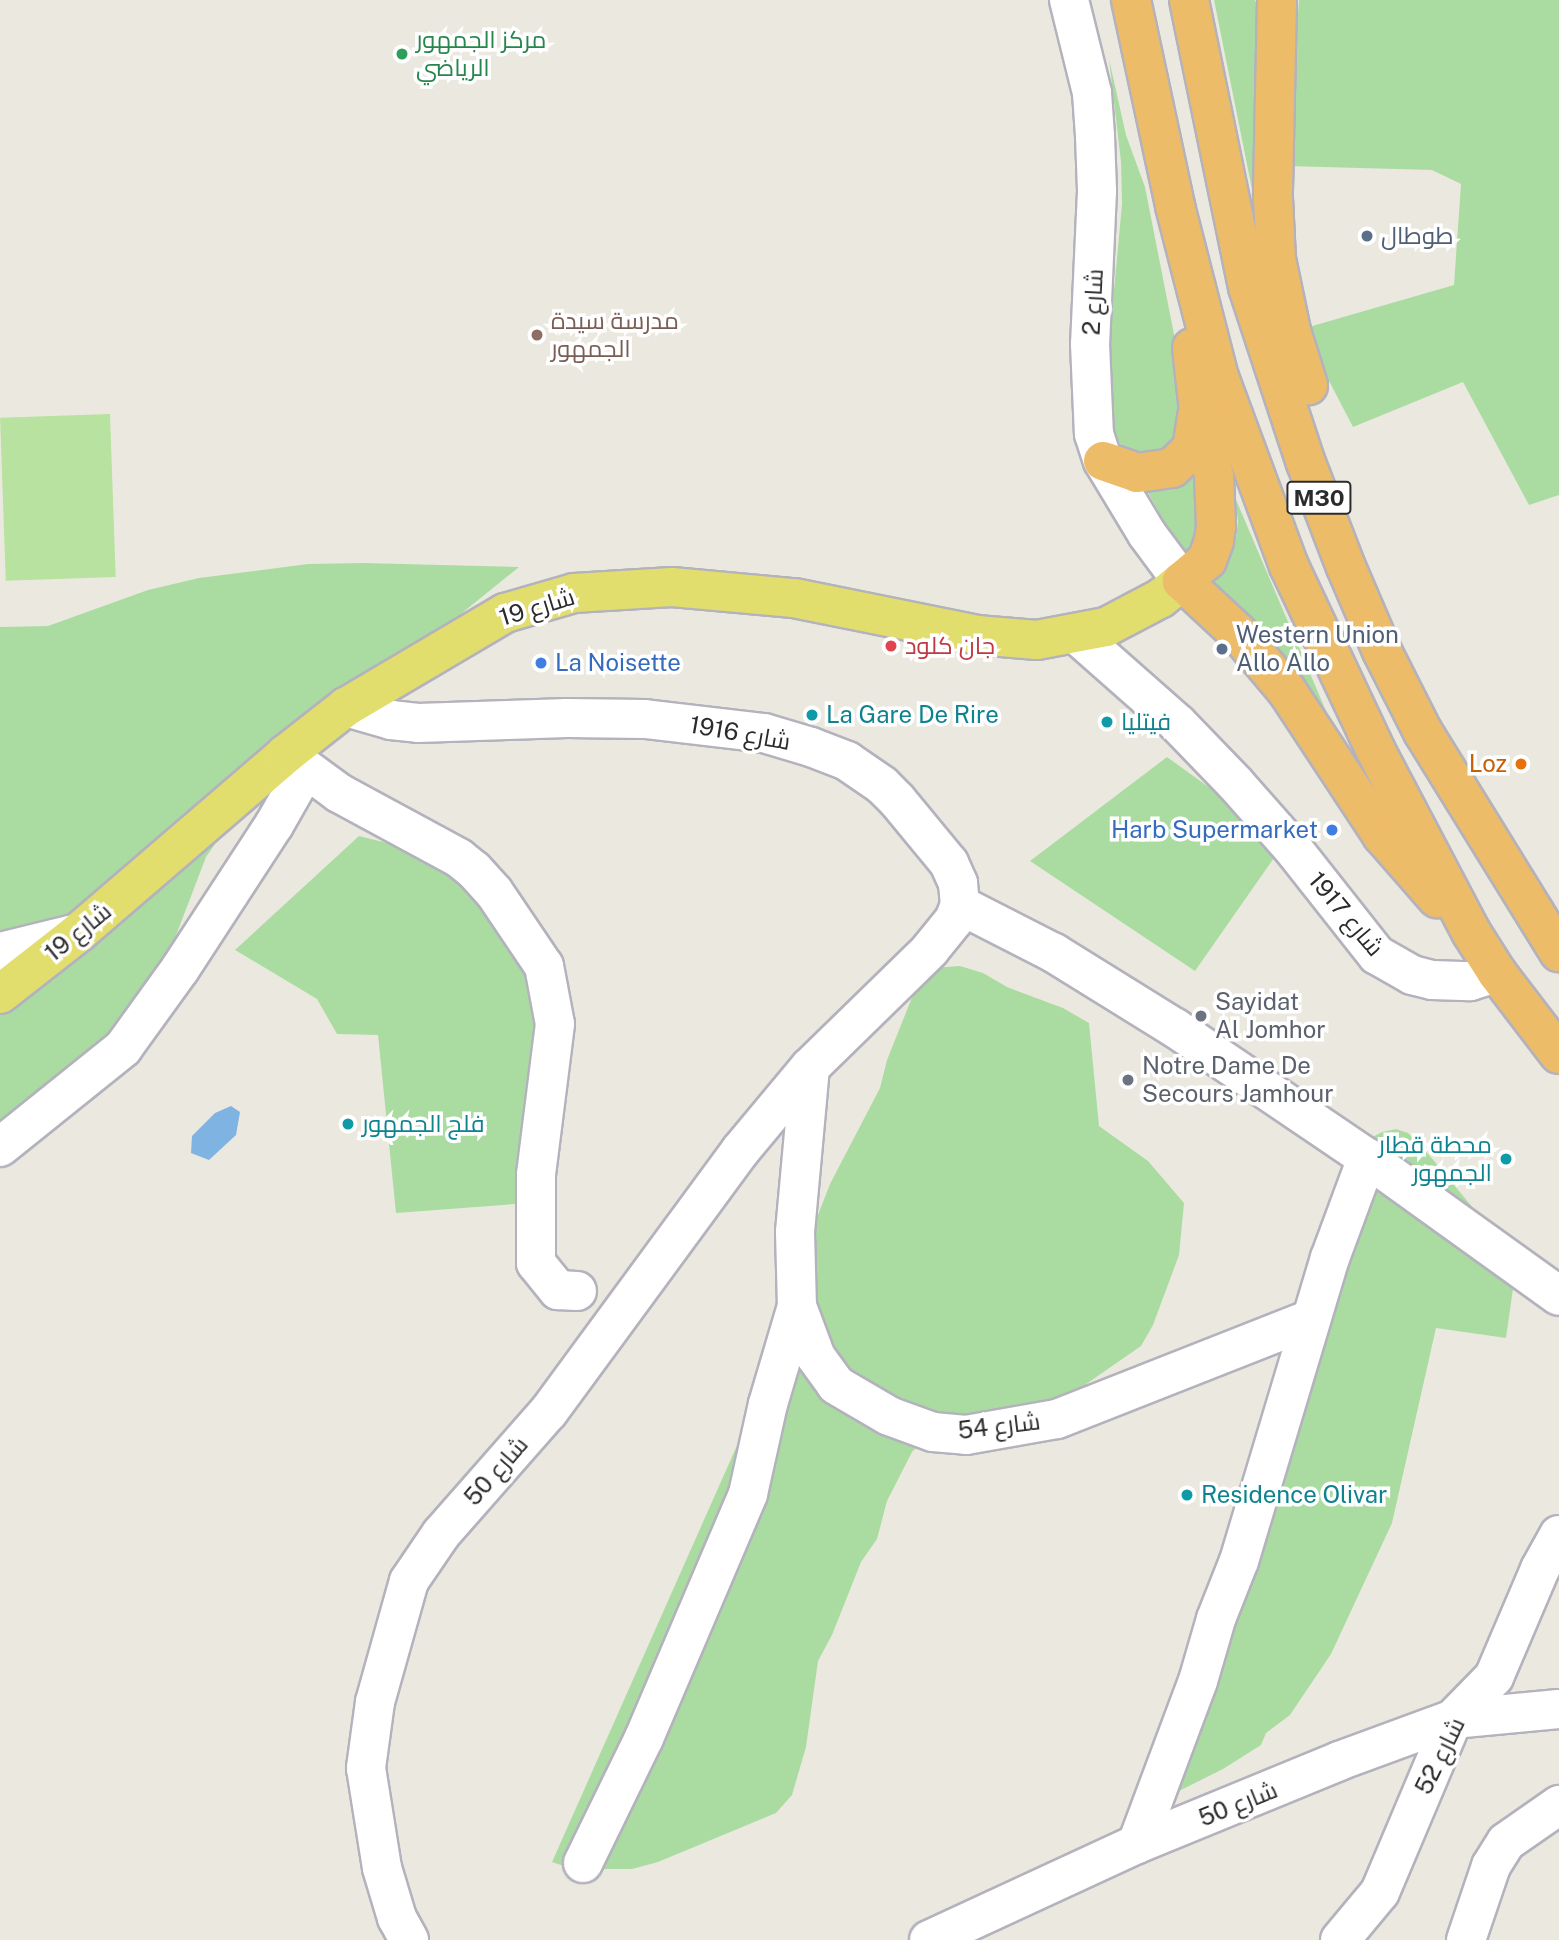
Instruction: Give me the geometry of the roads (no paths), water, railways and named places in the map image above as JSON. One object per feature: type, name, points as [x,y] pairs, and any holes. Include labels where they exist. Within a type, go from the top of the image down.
[{"type":"highway","name":"M30","points":[[1131,0],[1175,206],[1219,377],[1289,566],[1376,751],[1471,932],[1497,973],[1559,1054]]},
{"type":"highway","name":"M30","points":[[1189,0],[1248,287],[1306,463],[1346,567],[1382,651],[1423,732],[1559,952]]},
{"type":"highway","points":[[1274,3],[1276,259],[1291,331],[1342,493],[1346,567]]},
{"type":"highway","points":[[1175,206],[1199,402],[1214,476],[1216,526],[1207,559],[1182,581],[1238,634],[1287,691],[1382,835],[1417,877],[1471,932]]},
{"type":"highway","points":[[1103,461],[1137,474],[1172,468],[1192,449],[1199,402]]},
{"type":"main road","name":"شارع 19","points":[[0,994],[296,761],[346,707],[505,613],[574,593],[672,587],[794,598],[977,635],[1037,640],[1106,627],[1135,613],[1182,581]]},
{"type":"street","name":"شارع 2","points":[[1069,0],[1092,93],[1096,136],[1097,191],[1090,344],[1094,434],[1103,461],[1147,534],[1182,581]]},
{"type":"street","name":"شارع 1917","points":[[1076,634],[1178,724],[1235,783],[1294,850],[1377,955],[1412,975],[1432,979],[1470,981],[1497,973]]},
{"type":"street","name":"شارع 1916","points":[[346,707],[391,720],[418,723],[545,718],[645,719],[764,733],[811,747],[847,761],[882,785],[897,800],[950,863],[958,883],[960,905]]},
{"type":"street","points":[[0,1147],[123,1048],[180,969],[274,825],[296,761],[339,793],[459,858],[474,870],[494,892],[544,966],[555,1024],[536,1175],[536,1263],[558,1290],[577,1290]]},
{"type":"street","points":[[810,1068],[930,950],[954,920],[960,905],[1054,953],[1175,1028],[1367,1158],[1559,1296]]},
{"type":"street","points":[[0,952],[78,933]]},
{"type":"street","name":"شارع 54","points":[[810,1068],[794,1232],[797,1306],[816,1357],[836,1385],[889,1416],[933,1432],[966,1435],[1057,1419],[1311,1319]]},
{"type":"street","name":"شارع 50","points":[[402,1933],[382,1868],[366,1768],[374,1702],[409,1581],[441,1534],[549,1411],[740,1151],[810,1068]]},
{"type":"street","points":[[1137,1844],[1199,1681],[1216,1619],[1239,1561],[1311,1319],[1367,1158]]},
{"type":"street","points":[[583,1863],[644,1738],[748,1494],[768,1404],[797,1306]]},
{"type":"street","name":"شارع 52","points":[[1340,1940],[1380,1892],[1453,1719],[1494,1677],[1540,1569],[1559,1535]]},
{"type":"street","name":"شارع 50","points":[[929,1940],[1137,1844],[1274,1790],[1339,1760],[1453,1719],[1559,1709]]},
{"type":"street","points":[[1466,1940],[1491,1866],[1506,1842],[1559,1805]]},
{"type":"water","points":[[231,1106],[240,1112],[236,1135],[209,1160],[191,1153],[192,1136],[215,1113]]},
{"type":"place","name":"مركز الجمهور الرياضي","points":[[402,54]]},
{"type":"place","name":"طوطال","points":[[1367,236]]},
{"type":"place","name":"مدرسة سيدة الجمهور","points":[[537,335]]},
{"type":"place","name":"جان كلود","points":[[891,646]]},
{"type":"place","name":"Western Union Allo Allo","points":[[1222,649]]},
{"type":"place","name":"La Noisette","points":[[541,663]]},
{"type":"place","name":"La Gare De Rire","points":[[812,715]]},
{"type":"place","name":"فيتليا","points":[[1107,722]]},
{"type":"place","name":"Loz","points":[[1521,764]]},
{"type":"place","name":"Harb Supermarket","points":[[1332,830]]},
{"type":"place","name":"Sayidat Al Jomhor","points":[[1201,1016]]},
{"type":"place","name":"Notre Dame De Secours Jamhour","points":[[1128,1080]]},
{"type":"place","name":"فلج الجمهور","points":[[348,1124]]},
{"type":"place","name":"محطة قطار الجمهور","points":[[1506,1159]]},
{"type":"place","name":"Residence Olivar","points":[[1187,1495]]}]
